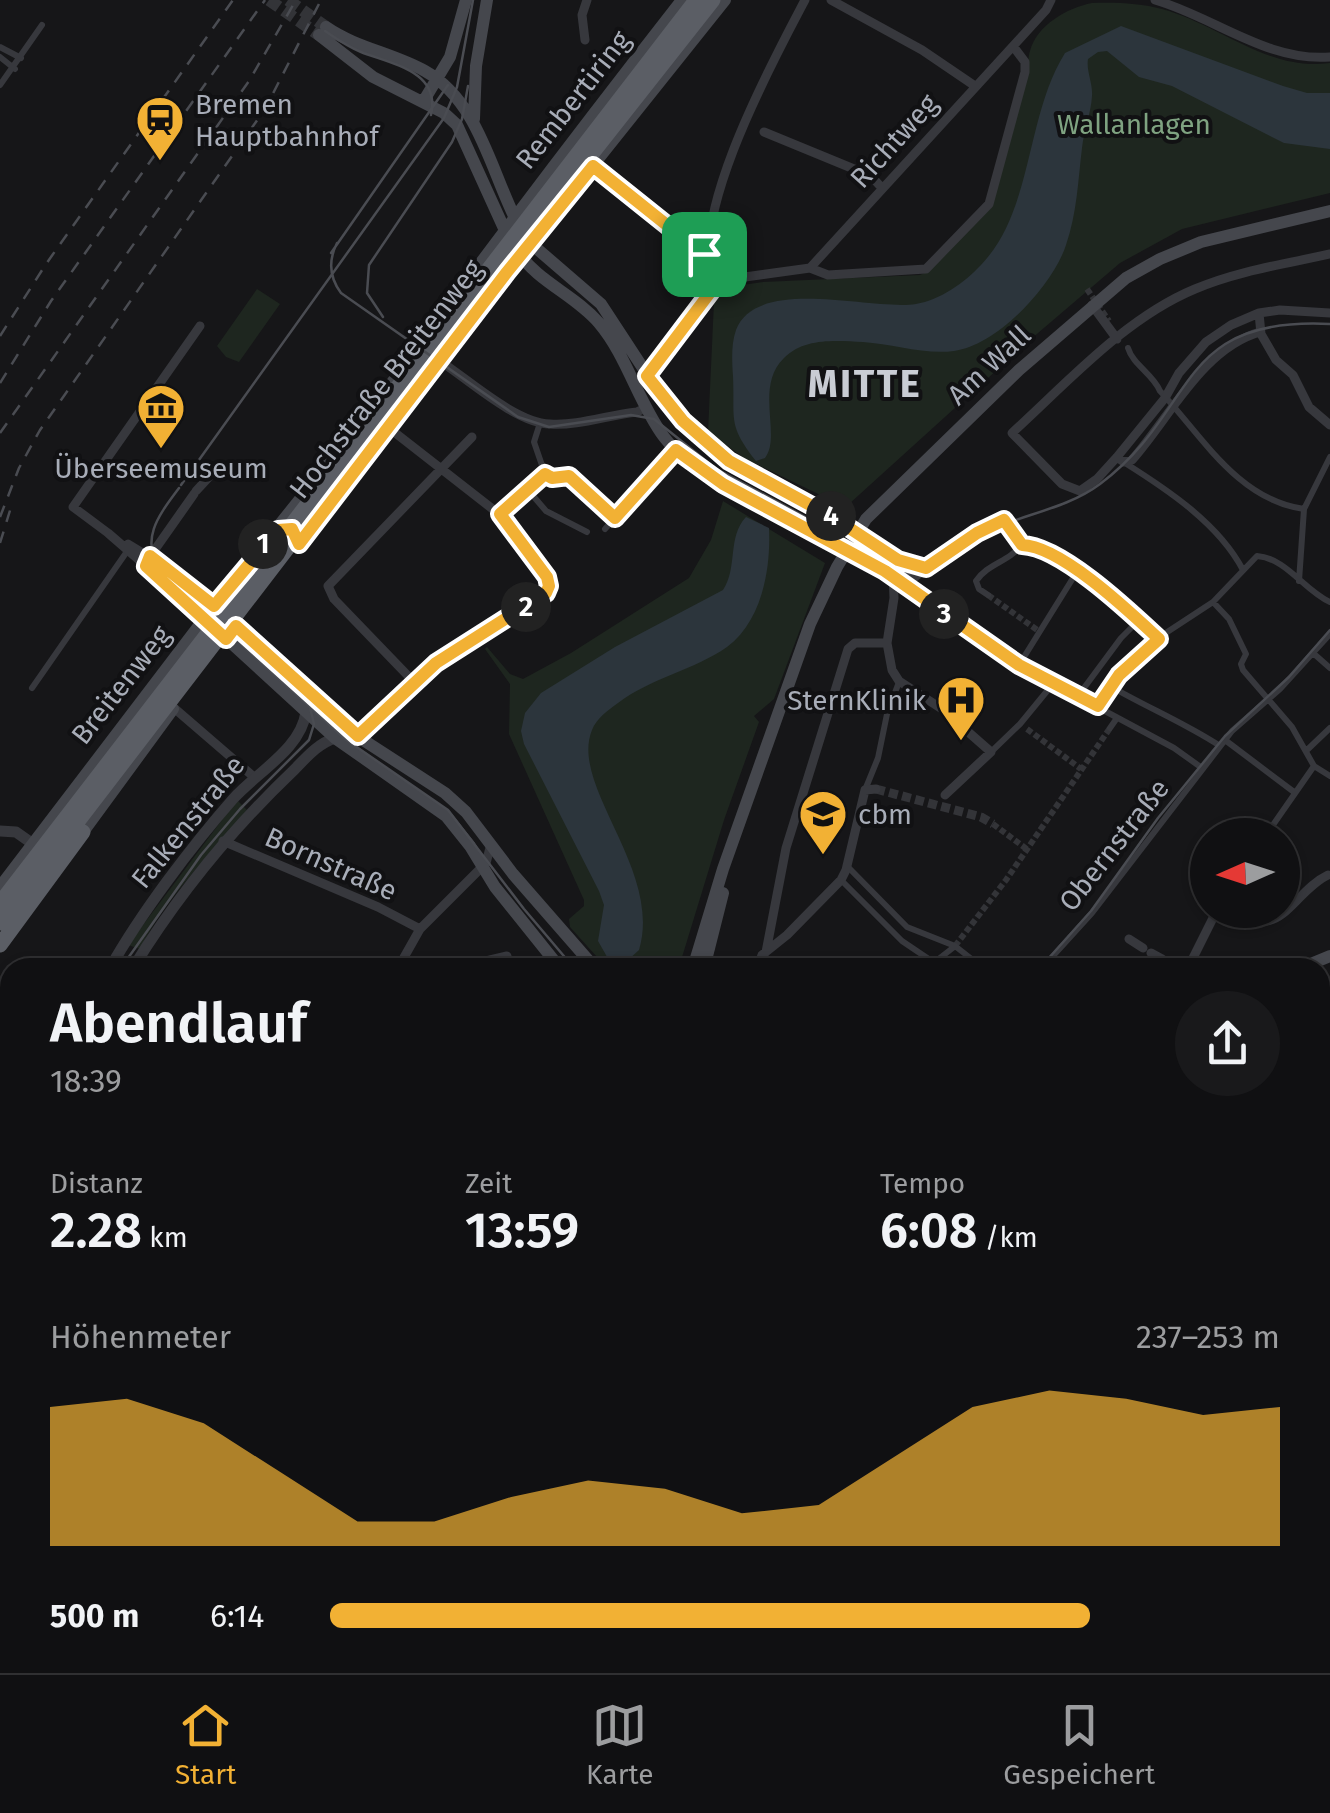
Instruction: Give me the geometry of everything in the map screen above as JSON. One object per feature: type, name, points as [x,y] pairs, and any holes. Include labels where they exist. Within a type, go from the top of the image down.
[{"type":"highway","points":[[626,100],[696,0]]},
{"type":"highway","points":[[626,100],[713,0]]},
{"type":"highway","name":"Hochstraße Breitenweg","points":[[0,903],[626,100]]},
{"type":"highway","points":[[0,945],[83,832]]},
{"type":"highway","name":"Hochstraße Breitenweg","points":[[0,924],[56,836]]},
{"type":"main road","points":[[423,102],[450,57],[466,0]]},
{"type":"main road","points":[[474,122],[476,66],[487,0]]},
{"type":"main road","name":"Rembertiring","points":[[517,243],[514,216],[682,0]]},
{"type":"main road","name":"Rembertiring","points":[[517,243],[593,166],[724,0]]},
{"type":"main road","points":[[847,550],[723,484],[676,450],[646,407],[598,322],[517,243],[464,136],[448,116],[373,77],[322,31],[421,68],[438,79],[474,122],[514,216],[517,243],[595,298],[610,315],[647,376],[683,421],[718,454],[857,533]]},
{"type":"main road","name":"Am Wall","points":[[707,958],[733,858],[730,847],[810,626],[857,533],[900,483],[1126,278],[1201,242],[1330,211]]},
{"type":"main road","name":"Breitenweg","points":[[83,832],[440,361],[517,243]]},
{"type":"main road","name":"Breitenweg","points":[[0,887],[209,612],[375,405],[517,243]]},
{"type":"main road","points":[[585,311],[595,298]]},
{"type":"main road","points":[[278,530],[292,529],[299,544]]},
{"type":"main road","points":[[209,612],[236,626],[358,736],[466,812],[587,958]]},
{"type":"main road","points":[[209,612],[226,639],[335,738],[446,816],[495,888],[552,958]]},
{"type":"main road","points":[[696,958],[730,847]]},
{"type":"street","points":[[584,40],[582,16],[587,0]]},
{"type":"street","points":[[715,286],[708,258],[711,224],[743,123],[805,0]]},
{"type":"street","points":[[832,0],[922,50],[975,86]]},
{"type":"street","name":"Richtweg","points":[[810,268],[1051,0]]},
{"type":"street","points":[[1156,0],[1174,2],[1278,51],[1330,57]]},
{"type":"street","points":[[0,85],[42,25]]},
{"type":"street","points":[[647,376],[723,280],[810,268],[828,275],[921,272],[987,207],[1026,72],[1025,62],[1013,46]]},
{"type":"street","points":[[0,47],[22,58]]},
{"type":"street","points":[[0,58],[14,69]]},
{"type":"street","points":[[743,123],[871,176],[882,188]]},
{"type":"street","points":[[593,166],[708,258]]},
{"type":"street","points":[[1330,254],[1229,276],[1192,290],[1012,433],[1062,484],[1073,491],[1087,487],[1121,459],[1189,360],[1206,342],[1259,313],[1330,313]]},
{"type":"street","points":[[1092,305],[1208,450],[1233,474],[1279,502],[1304,509]]},
{"type":"street","points":[[1259,313],[1260,332],[1276,360],[1293,375],[1308,407],[1330,424]]},
{"type":"street","points":[[200,326],[72,508],[148,561],[209,612]]},
{"type":"street","points":[[1121,459],[1132,460],[1217,355],[1236,341],[1260,332]]},
{"type":"street","points":[[440,361],[524,417],[540,423],[564,424],[637,412],[646,407]]},
{"type":"street","points":[[358,736],[413,682],[546,593],[549,586],[547,577],[500,514],[388,428],[379,420],[375,405]]},
{"type":"street","points":[[540,423],[534,442],[545,474],[552,478],[569,476],[615,518]]},
{"type":"street","points":[[413,682],[334,600],[328,586],[472,437]]},
{"type":"street","points":[[605,529],[676,450]]},
{"type":"street","points":[[1300,582],[1304,509],[1330,457]]},
{"type":"street","points":[[1121,459],[1153,480],[1210,528],[1243,570]]},
{"type":"street","points":[[500,514],[545,474]]},
{"type":"street","points":[[148,561],[209,477]]},
{"type":"street","points":[[528,490],[546,511],[587,532]]},
{"type":"street","points":[[893,576],[924,571],[977,533],[1004,520],[1022,545]]},
{"type":"street","points":[[108,533],[148,561]]},
{"type":"street","points":[[857,533],[903,563],[924,571]]},
{"type":"street","points":[[988,595],[976,581],[981,573],[1012,556],[1022,545],[1033,545],[1078,570],[1159,639]]},
{"type":"street","points":[[32,688],[128,550]]},
{"type":"street","points":[[847,550],[893,576],[1019,665],[1174,748],[1202,768]]},
{"type":"street","points":[[1098,706],[1110,686],[1152,642],[1213,602],[1257,556],[1274,560],[1312,593],[1330,602]]},
{"type":"street","points":[[1019,665],[1078,570]]},
{"type":"street","points":[[893,576],[888,657],[900,680],[942,708],[991,752]]},
{"type":"street","points":[[1213,602],[1230,619],[1246,654],[1240,664],[1266,701],[1292,727],[1314,766],[1330,776]]},
{"type":"street","points":[[1078,696],[1139,620]]},
{"type":"street","name":"Obernstraße","points":[[1051,958],[1092,912],[1221,745],[1330,634]]},
{"type":"street","points":[[763,958],[802,789],[848,650],[855,644],[888,643]]},
{"type":"street","points":[[1315,651],[1330,668]]},
{"type":"street","points":[[766,952],[841,880],[865,790],[878,758],[886,714],[900,680]]},
{"type":"street","points":[[945,796],[1024,726],[1052,684]]},
{"type":"street","points":[[1110,686],[1221,745],[1294,792]]},
{"type":"street","points":[[174,708],[254,777]]},
{"type":"street","name":"Falkenstraße","points":[[115,958],[231,802],[300,733],[306,712]]},
{"type":"street","points":[[1110,728],[1117,718]]},
{"type":"street","points":[[1307,750],[1330,728]]},
{"type":"street","name":"Falkenstraße","points":[[138,958],[224,841],[313,751],[335,738]]},
{"type":"street","points":[[1277,818],[1314,766]]},
{"type":"street","points":[[865,790],[876,790]]},
{"type":"street","points":[[0,832],[16,832],[33,844]]},
{"type":"street","name":"Bornstraße","points":[[224,841],[420,928]]},
{"type":"street","points":[[404,958],[420,928],[482,867],[491,844]]},
{"type":"street","points":[[848,863],[907,927],[955,946],[970,958]]},
{"type":"street","points":[[1300,896],[1310,884],[1328,875]]},
{"type":"street","points":[[841,880],[923,958]]},
{"type":"street","points":[[1193,958],[1208,928]]},
{"type":"street","points":[[1129,939],[1160,958]]},
{"type":"street","points":[[938,958],[955,946]]},
{"type":"street","points":[[498,958],[507,956]]},
{"type":"green space","name":"Wallanlagen","points":[[1092,3],[1162,9],[1265,54],[1308,64],[1330,63],[1330,193],[1182,229],[1120,263],[849,504],[841,505],[744,458],[708,432],[714,302],[729,287],[763,282],[920,275],[929,271],[991,208],[1028,74],[1029,54],[1039,33],[1054,19]]},
{"type":"green space","points":[[257,289],[280,304],[239,362],[226,357],[217,346]]},
{"type":"green space","points":[[723,501],[825,563],[774,699],[754,716],[759,722],[682,958],[598,958],[570,927],[569,919],[584,906],[584,900],[509,734],[510,684],[485,649],[510,674],[523,679],[689,578],[711,540]]},
{"type":"green space","points":[[237,800],[247,810],[175,894],[140,949],[128,945]]},
{"type":"shaded area","points":[[1121,26],[1283,86],[1307,93],[1330,93],[1330,149],[1284,143],[1172,86],[1139,77],[1107,51],[1098,52],[1088,59],[1091,102],[1070,233],[1059,261],[1036,295],[988,338],[954,351],[832,341],[811,343],[792,351],[775,370],[769,397],[769,449],[765,458],[756,461],[740,438],[734,412],[733,341],[748,313],[791,299],[916,304],[943,295],[959,284],[981,265],[1011,217],[1042,105],[1065,53]]},
{"type":"shaded area","points":[[746,517],[769,528],[766,577],[749,623],[714,655],[618,703],[599,718],[592,730],[588,752],[593,777],[629,860],[643,920],[639,950],[630,958],[608,958],[598,941],[604,905],[524,744],[521,731],[525,713],[541,693],[615,647],[723,590],[740,525]]},
{"type":"tunnel","points":[[269,0],[319,35]]},
{"type":"tunnel","points":[[288,0],[326,27]]},
{"type":"tunnel","points":[[1087,289],[1109,321]]},
{"type":"tunnel","points":[[988,595],[1040,632]]},
{"type":"tunnel","points":[[955,946],[1006,880],[1110,728]]},
{"type":"tunnel","points":[[1027,729],[1081,769]]},
{"type":"tunnel","points":[[876,789],[981,817],[993,824]]},
{"type":"tunnel","points":[[993,824],[1028,850]]},
{"type":"tram line","points":[[181,485],[444,118],[457,87],[473,0]]},
{"type":"tram line","points":[[325,31],[352,48],[421,79],[432,100],[431,115]]},
{"type":"tram line","points":[[331,253],[448,85]]},
{"type":"tram line","points":[[383,317],[367,293],[369,265],[452,142],[462,119],[468,86]]},
{"type":"tram line","points":[[337,243],[331,269],[341,293],[518,417],[549,427],[631,415],[654,419],[715,468],[894,571],[906,573],[927,569],[989,530],[1071,501],[1100,484],[1132,456],[1194,373],[1215,352],[1242,335],[1279,326],[1330,324]]},
{"type":"tram line","points":[[179,488],[159,517],[152,536],[151,546],[159,569],[345,739],[448,810],[566,958]]},
{"type":"tram line","points":[[1049,958],[1091,911],[1158,818],[1225,736],[1289,677],[1330,630]]},
{"type":"tram line","points":[[128,958],[201,855],[240,809],[309,740],[314,724],[309,703]]},
{"type":"railway","points":[[0,336],[46,264],[233,0]]},
{"type":"railway","points":[[0,383],[51,301],[265,0]]},
{"type":"railway","points":[[0,433],[249,81],[296,0]]},
{"type":"railway","points":[[0,517],[19,468],[40,430],[265,109],[321,0]]},
{"type":"railway","points":[[0,543],[12,504]]},
{"type":"place","name":"Bremen Hauptbahnhof","points":[[160,162]]},
{"type":"place","name":"Überseemuseum","points":[[161,450]]},
{"type":"place","name":"SternKlinik","points":[[961,742]]},
{"type":"place","name":"cbm","points":[[823,856]]},
{"type":"district","name":"MITTE","points":[[865,384]]},
{"type":"route","points":[[593,166],[704,254],[715,286],[647,376],[683,421],[729,461],[834,518],[903,563],[926,568],[954,547],[1004,520],[1022,545],[1033,545],[1078,570],[1159,639],[1119,675],[1098,706],[1019,665],[885,571],[723,484],[676,450],[615,518],[569,476],[552,478],[545,474],[500,514],[547,577],[546,593],[436,663],[358,736],[236,626],[226,639],[146,566],[150,556],[214,606],[278,530],[292,529],[299,544],[593,166]]}]
